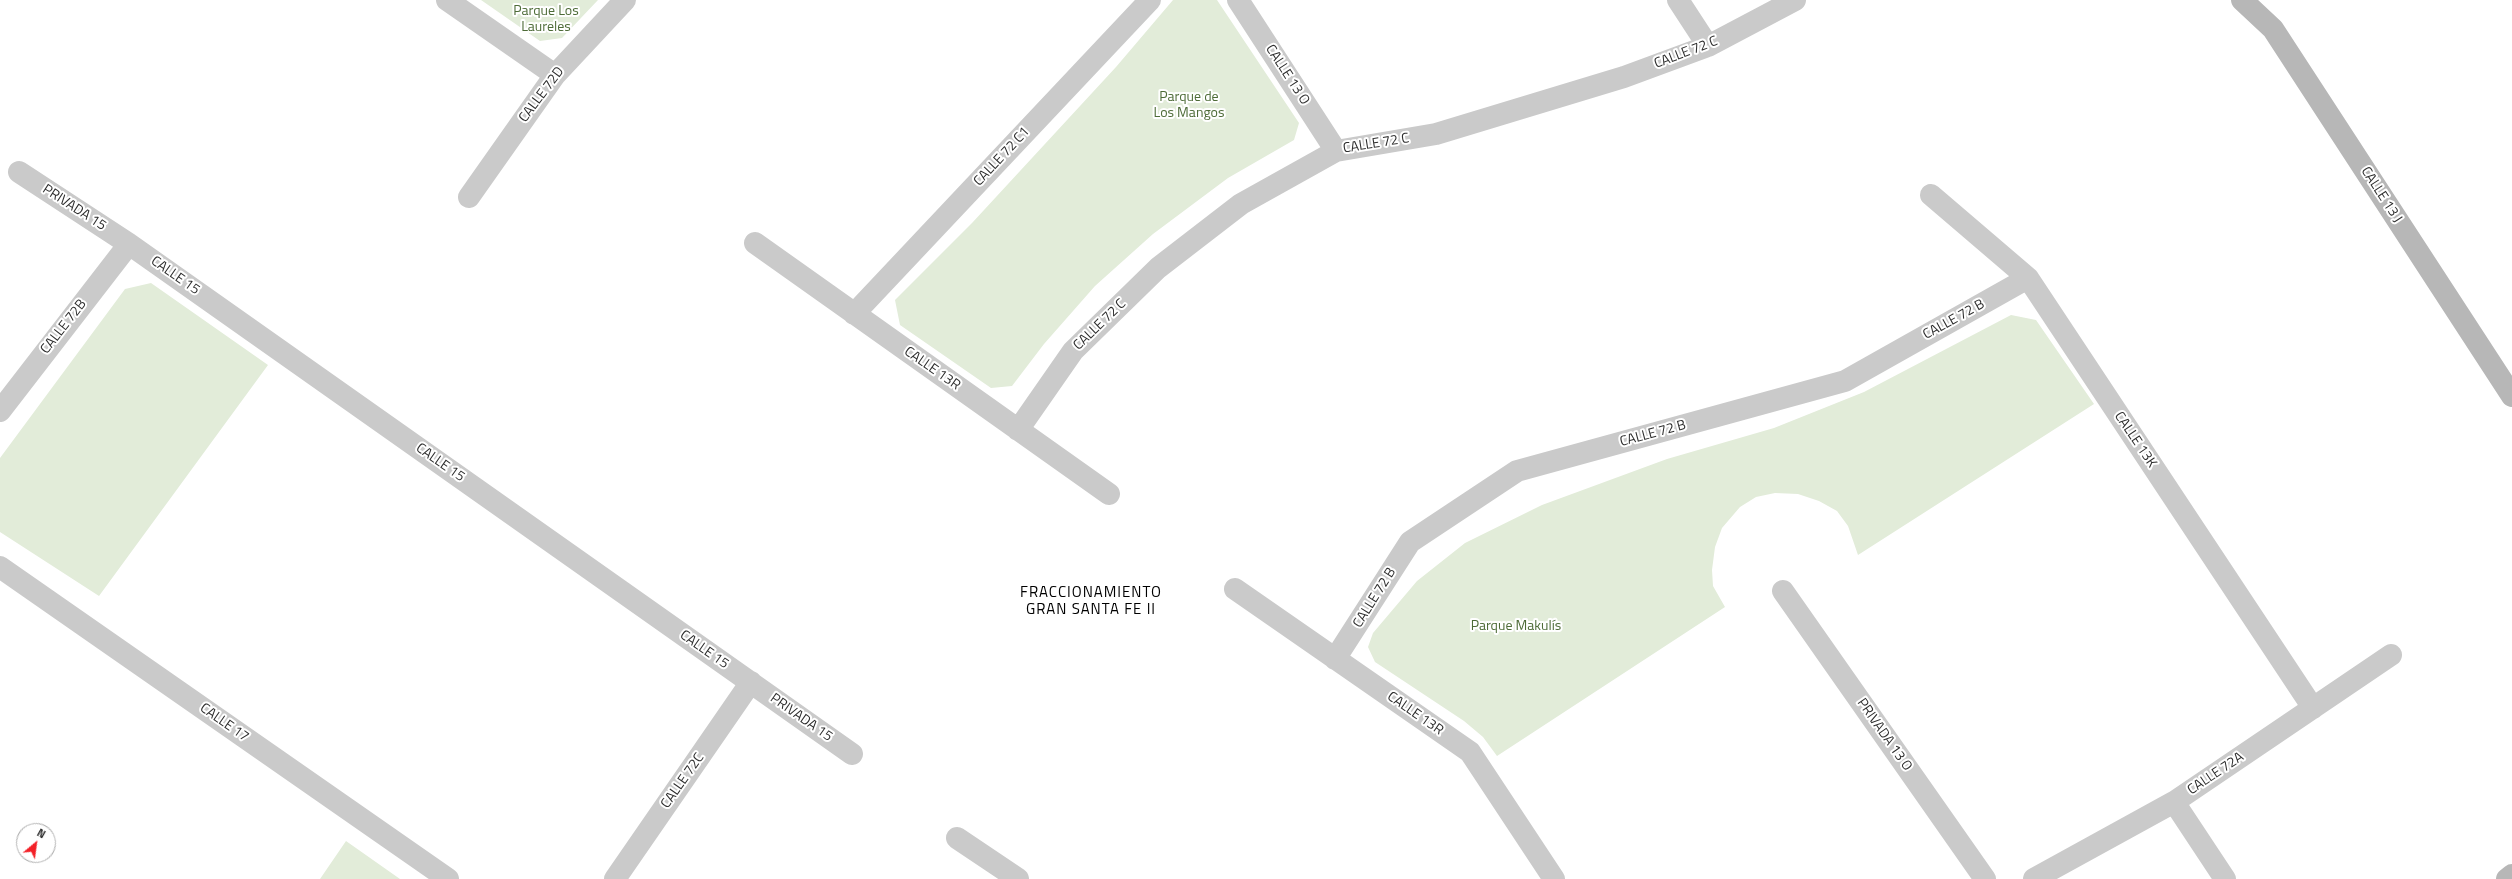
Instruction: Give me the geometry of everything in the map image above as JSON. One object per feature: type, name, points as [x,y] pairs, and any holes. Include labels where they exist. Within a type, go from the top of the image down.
[{"type":"street","points":[[447,0],[555,75]]},
{"type":"street","name":"CALLE 72D","points":[[468,197],[555,75],[625,0]]},
{"type":"street","name":"CALLE 72 C1","points":[[854,314],[1150,0]]},
{"type":"street","name":"CALLE 13 O","points":[[1238,0],[1336,151]]},
{"type":"street","points":[[1678,0],[1708,46]]},
{"type":"street","name":"CALLE 72 C","points":[[1018,430],[1073,351],[1158,268],[1241,204],[1336,151],[1436,134],[1624,76],[1708,46],[1794,0]]},
{"type":"street","name":"CALLE 13 J","points":[[2242,0],[2272,28],[2510,387]]},
{"type":"street","name":"PRIVADA 15","points":[[19,172],[129,244]]},
{"type":"street","name":"CALLE 13K","points":[[1931,195],[2028,278],[2313,708]]},
{"type":"street","name":"CALLE 13R","points":[[755,243],[1109,494]]},
{"type":"street","name":"CALLE 72B","points":[[0,411],[129,244]]},
{"type":"street","name":"CALLE 15","points":[[129,244],[751,682]]},
{"type":"street","name":"CALLE 72 B","points":[[1335,658],[1410,542],[1517,471],[1845,381],[2028,278]]},
{"type":"street","name":"CALLE 17","points":[[0,567],[448,879]]},
{"type":"street","name":"CALLE 13R","points":[[1235,589],[1470,752],[1554,879]]},
{"type":"street","name":"PRIVADA 13 O","points":[[1783,591],[1985,879]]},
{"type":"street","name":"CALLE 72A","points":[[2034,879],[2174,802],[2391,655]]},
{"type":"street","name":"PRIVADA 15","points":[[751,682],[852,754]]},
{"type":"street","name":"CALLE 72C","points":[[615,879],[751,682]]},
{"type":"street","points":[[2174,802],[2225,879]]},
{"type":"street","points":[[957,838],[1018,879]]},
{"type":"street","points":[[2507,879],[2512,875]]},
{"type":"green space","name":"Parque Los Laureles","points":[[481,0],[598,0],[562,38],[540,41]]},
{"type":"green space","name":"Parque de Los Mangos","points":[[1173,0],[1217,0],[1299,123],[1294,140],[1228,178],[1153,234],[1095,286],[1044,344],[1012,386],[991,388],[900,325],[895,300],[972,223],[1116,67]]},
{"type":"green space","points":[[151,283],[268,365],[99,596],[0,532],[0,458],[125,289]]},
{"type":"green space","name":"Parque Makulís","points":[[2011,315],[2036,320],[2094,404],[1858,555],[1848,526],[1837,511],[1819,501],[1798,494],[1775,493],[1756,497],[1740,507],[1722,528],[1715,547],[1712,570],[1713,586],[1725,607],[1497,756],[1483,737],[1464,721],[1375,662],[1368,647],[1373,633],[1417,581],[1465,543],[1542,505],[1667,459],[1774,428],[1864,392]]},
{"type":"green space","points":[[346,841],[400,879],[320,879]]},
{"type":"district","name":"FRACCIONAMIENTO GRAN SANTA FE II","points":[[1091,602]]}]
